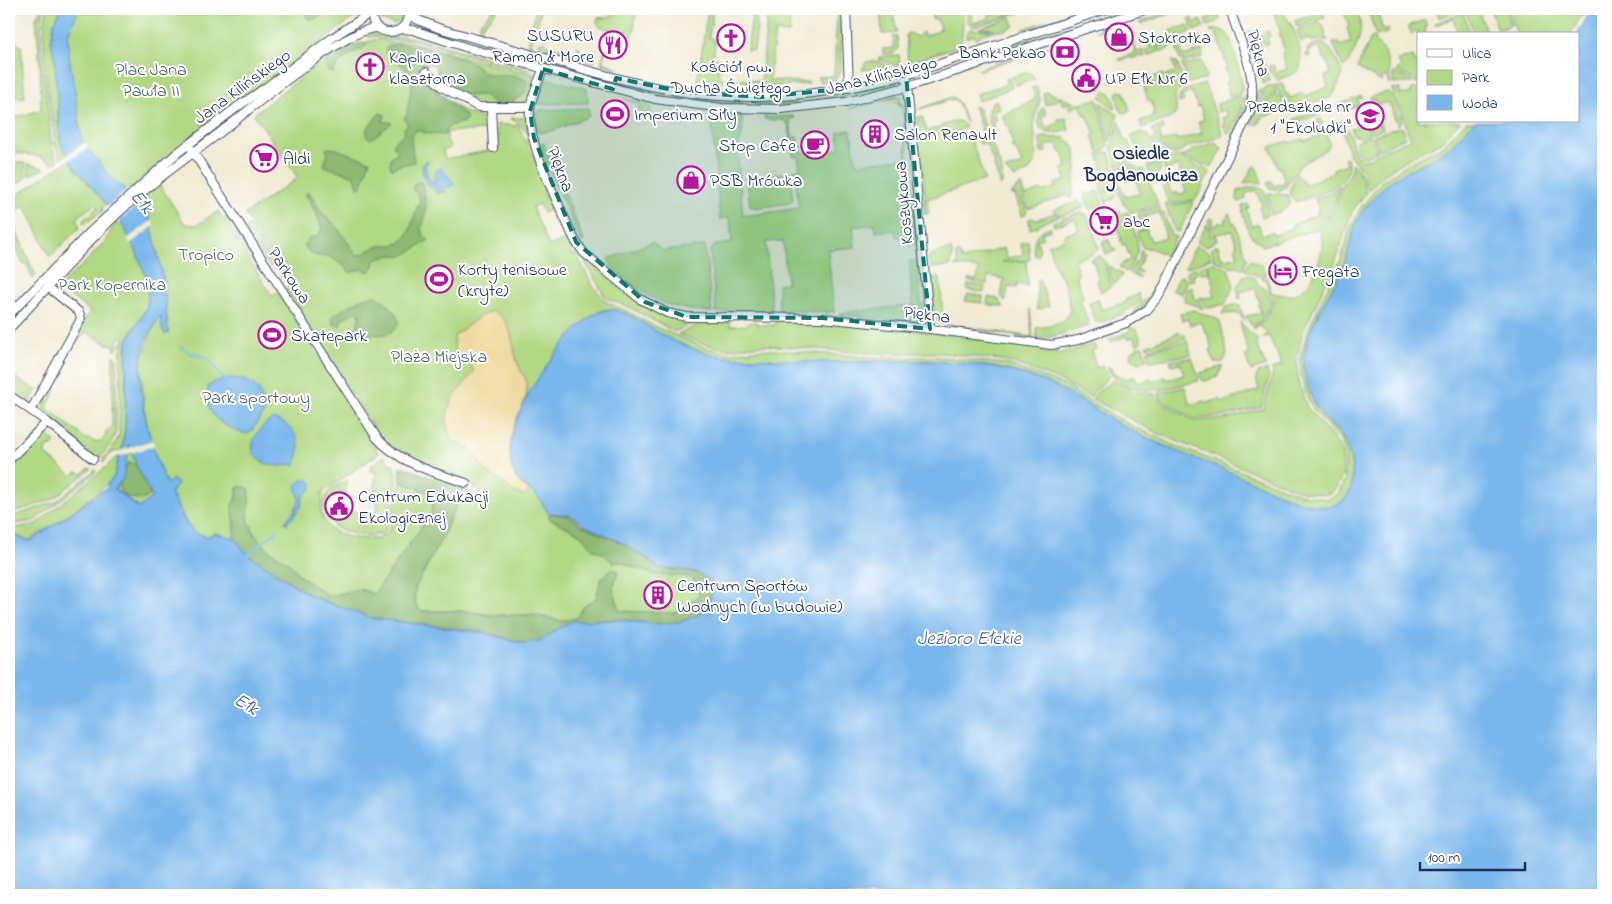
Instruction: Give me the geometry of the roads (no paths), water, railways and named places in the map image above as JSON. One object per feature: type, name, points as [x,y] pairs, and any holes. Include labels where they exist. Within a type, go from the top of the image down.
[{"type":"street","points":[[372,9],[372,20],[377,28]]},
{"type":"street","name":"Jana Kilińskiego","points":[[136,194],[188,144],[332,38],[364,17],[372,9]]},
{"type":"street","points":[[846,9],[849,88]]},
{"type":"street","name":"Jana Kilińskiego","points":[[408,11],[416,19],[438,28],[616,78],[676,91],[724,96],[780,97],[849,88],[906,75],[1107,9]]},
{"type":"street","name":"Jana Kilińskiego","points":[[136,194],[321,55],[357,33],[372,28],[391,32],[401,29],[413,30],[468,48],[654,99],[698,106],[758,109],[797,108],[838,103],[907,87],[1147,9]]},
{"type":"street","name":"Piękna","points":[[543,69],[530,107],[532,129],[537,152],[576,242],[584,253],[651,306],[667,313],[694,318],[813,317],[1056,345],[1119,326],[1140,316],[1160,294],[1250,112],[1253,96],[1252,76],[1230,9]]},
{"type":"street","points":[[401,29],[407,22],[408,11]]},
{"type":"street","points":[[426,72],[442,88],[472,105],[483,108],[530,107]]},
{"type":"street","name":"Koszykowa","points":[[906,75],[930,329]]},
{"type":"street","points":[[613,89],[616,78]]},
{"type":"street","points":[[491,108],[493,148]]},
{"type":"street","name":"Parkowa","points":[[188,144],[377,438],[392,452],[411,464],[466,484]]},
{"type":"street","points":[[9,315],[70,251],[136,194]]},
{"type":"street","points":[[9,329],[111,216]]},
{"type":"street","points":[[31,410],[81,318],[78,312],[48,287]]},
{"type":"street","points":[[9,395],[47,422],[93,459]]},
{"type":"street","points":[[9,460],[47,422]]},
{"type":"water","name":"Jezioro Ełckie","points":[[61,9],[79,9],[69,31],[68,39],[81,137],[87,149],[108,175],[133,197],[141,207],[150,213],[149,216],[164,282],[168,333],[165,334],[162,329],[160,317],[149,335],[142,356],[141,386],[150,439],[167,484],[173,479],[178,485],[170,492],[186,524],[195,533],[207,537],[215,533],[234,538],[248,555],[312,597],[371,618],[485,633],[522,643],[539,641],[574,621],[618,620],[655,624],[679,622],[699,615],[712,595],[710,580],[695,572],[658,568],[648,559],[622,543],[584,525],[570,515],[549,513],[536,495],[519,481],[514,472],[510,452],[513,432],[530,392],[562,345],[589,318],[603,311],[615,310],[621,312],[676,342],[725,357],[821,362],[943,362],[997,368],[1025,375],[1062,389],[1115,422],[1175,451],[1301,502],[1315,506],[1338,504],[1350,491],[1352,473],[1350,455],[1342,437],[1319,412],[1308,388],[1303,363],[1310,332],[1343,266],[1354,228],[1361,213],[1368,203],[1391,181],[1440,154],[1473,122],[1580,122],[1579,32],[1591,9],[1603,9],[1603,895],[9,895],[9,534],[27,541],[34,539],[108,487],[107,485],[114,476],[122,449],[125,428],[127,341],[146,309],[148,302],[148,282],[136,251],[120,220],[75,168],[62,147],[55,62],[51,41],[54,23]],"holes":[[[129,445],[136,465],[152,497],[139,508],[114,489],[123,479]]]},
{"type":"water","points":[[425,161],[428,161],[425,166],[428,177],[438,190],[446,192],[436,193],[427,182],[422,169]]},
{"type":"water","points":[[441,168],[454,183],[451,187],[440,188],[434,183],[436,171]]},
{"type":"water","points":[[229,378],[245,380],[255,386],[261,396],[265,411],[250,433],[239,432],[227,427],[217,419],[209,408],[208,386]]},
{"type":"water","points":[[272,419],[282,422],[290,428],[298,441],[299,449],[295,465],[276,466],[265,463],[254,452],[254,439],[264,425]]},
{"type":"water","points":[[302,480],[309,480],[312,483],[311,489],[303,496],[301,507],[287,524],[285,522],[299,502],[297,484]]},
{"type":"waterway","points":[[181,347],[190,353],[207,358],[224,379]]},
{"type":"waterway","points":[[248,555],[278,530]]},
{"type":"place","name":"Stokrotka","points":[[1119,37]]},
{"type":"place","name":"Kościół pw. Ducha Świętego","points":[[731,38]]},
{"type":"place","name":"SUSURU Ramen & More","points":[[613,45]]},
{"type":"place","name":"Bank Pekao","points":[[1065,52]]},
{"type":"place","name":"Kaplica klasztorna","points":[[370,67]]},
{"type":"place","name":"UP Ełk Nr 6","points":[[1086,78]]},
{"type":"place","name":"Imperium Siły","points":[[615,114]]},
{"type":"place","name":"Przedszkole nr 1 \"Ekoludki\"","points":[[1370,116]]},
{"type":"place","name":"Salon Renault","points":[[875,134]]},
{"type":"place","name":"Stop Cafe","points":[[815,145]]},
{"type":"place","name":"Aldi","points":[[264,158]]},
{"type":"place","name":"PSB Mrówka","points":[[691,180]]},
{"type":"place","name":"abc","points":[[1104,221]]},
{"type":"place","name":"Fregata","points":[[1283,271]]},
{"type":"place","name":"Korty tenisowe (kryte)","points":[[439,279]]},
{"type":"place","name":"Skatepark","points":[[272,335]]},
{"type":"place","name":"Centrum Edukacji Ekologicznej","points":[[339,506]]},
{"type":"place","name":"Centrum Sportów Wodnych (w budowie)","points":[[658,595]]},
{"type":"district","name":"Osiedle Bogdanowicza","points":[[1141,163]]},
{"type":"park label","name":"Plac Jana Pawła II","points":[[151,79]]},
{"type":"park label","name":"Tropico","points":[[206,254]]},
{"type":"park label","name":"Park Kopernika","points":[[112,284]]},
{"type":"park label","name":"Plaża Miejska","points":[[439,356]]},
{"type":"park label","name":"Park sportowy","points":[[256,397]]},
{"type":"water label","name":"Ełk","points":[[143,201]]},
{"type":"water label","name":"Ełk","points":[[247,703]]}]
